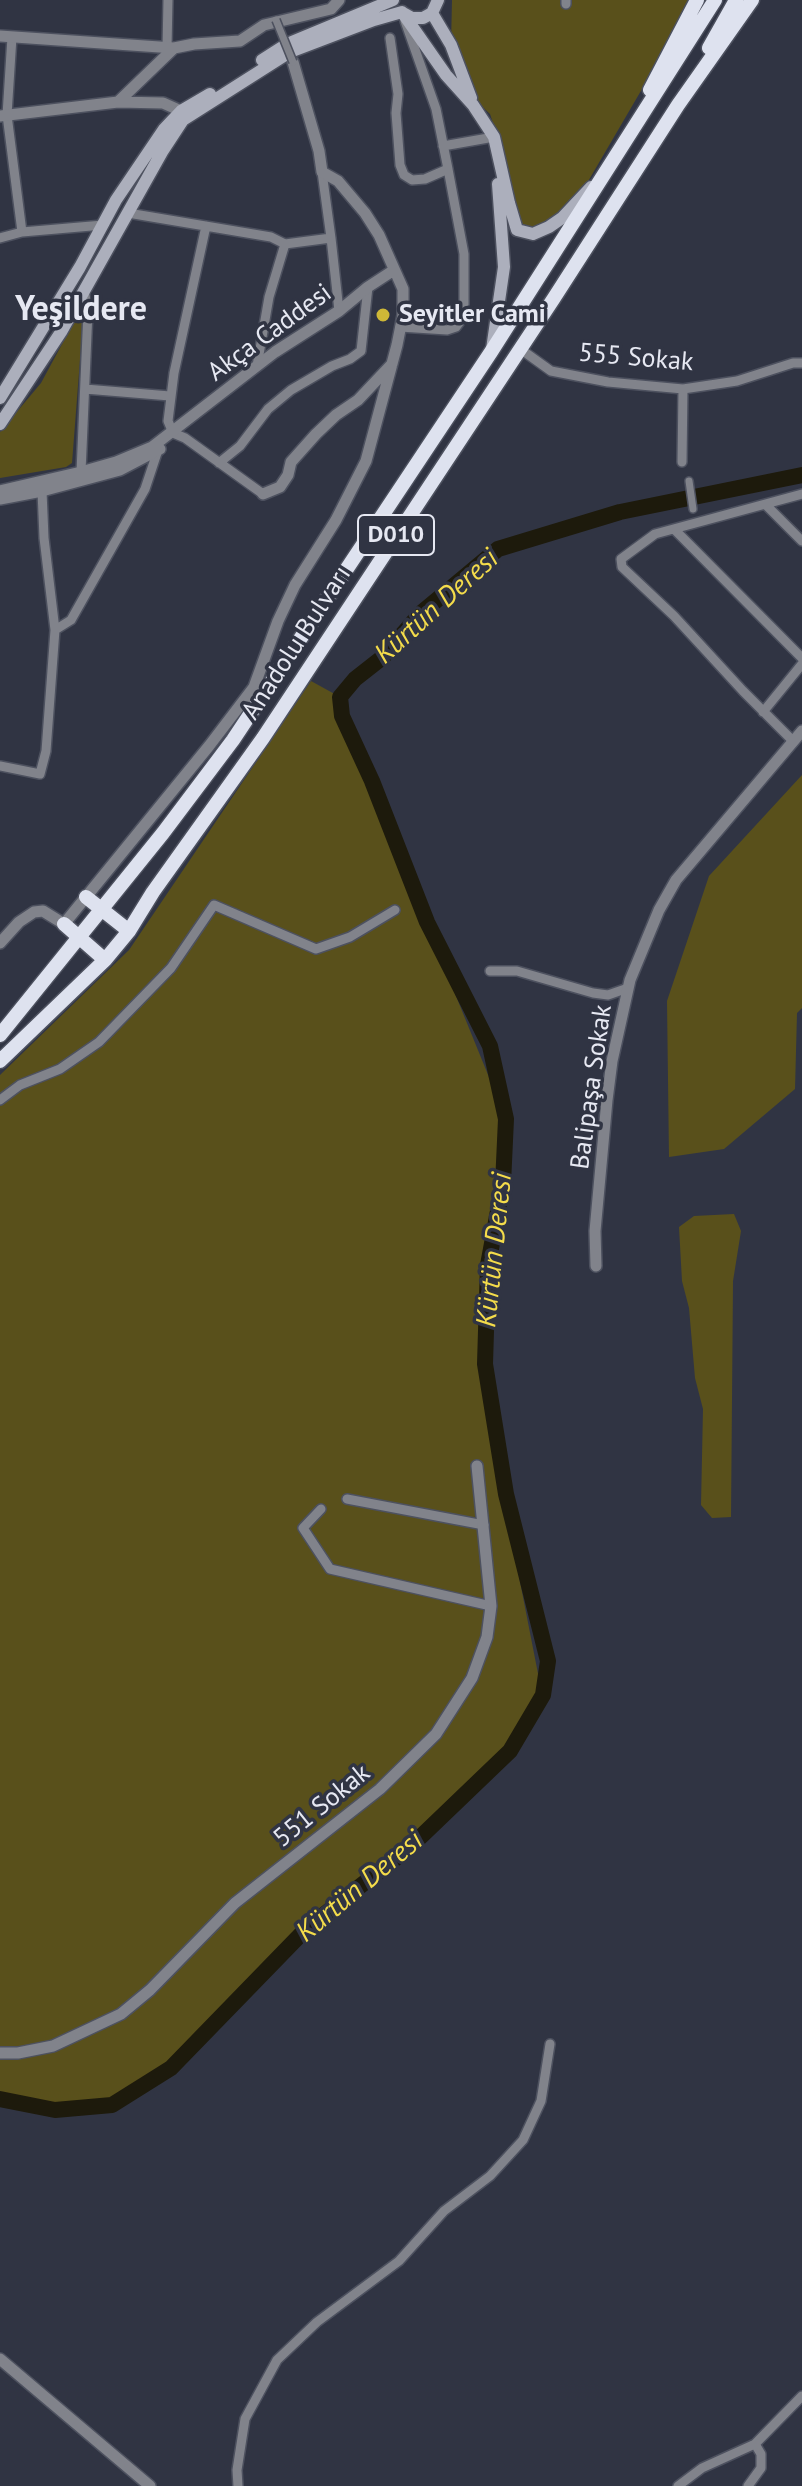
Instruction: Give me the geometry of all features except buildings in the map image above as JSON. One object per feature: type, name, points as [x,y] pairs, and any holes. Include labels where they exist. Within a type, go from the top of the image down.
[{"type":"highway","name":"D010","points":[[639,117],[656,75],[697,0]]},
{"type":"highway","points":[[639,117],[715,0]]},
{"type":"highway","name":"D010","points":[[678,105],[736,0]]},
{"type":"highway","name":"D010","points":[[678,105],[752,0]]},
{"type":"highway","name":"Anadolu Bulvarı","points":[[0,1061],[105,960],[129,931],[153,892],[263,738],[678,105]]},
{"type":"highway","name":"Anadolu Bulvarı","points":[[0,1035],[102,910],[233,740],[491,352],[639,117]]},
{"type":"highway","points":[[86,897],[129,931]]},
{"type":"highway","points":[[64,924],[105,960]]},
{"type":"main road","points":[[397,4],[417,19],[432,13],[438,0]]},
{"type":"main road","points":[[397,4],[494,137],[517,230],[533,234],[562,218],[606,170]]},
{"type":"main road","points":[[0,397],[116,200],[156,141],[181,111],[287,44],[397,4]]},
{"type":"main road","points":[[0,424],[61,332],[183,120],[290,52],[374,20],[397,4]]},
{"type":"main road","points":[[432,13],[451,45],[473,105]]},
{"type":"main road","points":[[491,352],[504,267],[494,137]]},
{"type":"street","points":[[118,102],[170,48],[168,0]]},
{"type":"street","points":[[22,232],[4,116],[6,37],[170,48],[240,41],[276,20],[331,9],[339,0]]},
{"type":"street","points":[[397,4],[436,109],[464,254],[464,316],[456,327],[447,330],[400,327]]},
{"type":"street","points":[[276,20],[293,62],[312,125],[322,172],[339,311]]},
{"type":"street","points":[[390,38],[398,94],[397,142],[404,175],[412,180],[425,179],[448,169]]},
{"type":"street","points":[[4,116],[118,102],[163,103],[181,111]]},
{"type":"street","points":[[443,146],[494,137]]},
{"type":"street","points":[[0,943],[19,922],[34,912],[43,911],[64,924],[150,822],[254,687],[295,585],[336,520],[366,461],[393,363],[403,289],[379,235],[365,213],[338,181],[322,172]]},
{"type":"street","points":[[128,213],[271,237],[285,244],[331,238]]},
{"type":"street","points":[[0,238],[22,232],[103,225]]},
{"type":"street","points":[[206,226],[170,396],[168,421],[173,433],[185,438],[263,494],[280,487],[288,475],[291,462],[316,434],[358,400],[393,363]]},
{"type":"street","points":[[257,366],[269,297],[285,244]]},
{"type":"street","name":"Akça Caddesi","points":[[41,488],[152,447],[257,366],[394,270]]},
{"type":"street","points":[[219,463],[240,446],[268,409],[291,390],[361,351],[368,287]]},
{"type":"street","points":[[81,472],[88,311],[84,290]]},
{"type":"street","name":"555 Sokak","points":[[519,348],[551,371],[608,382],[683,389],[737,381],[793,363],[802,363]]},
{"type":"street","points":[[85,389],[170,396]]},
{"type":"street","points":[[682,462],[683,389]]},
{"type":"street","name":"Akça Caddesi","points":[[0,499],[120,470],[157,453],[173,433]]},
{"type":"street","points":[[55,630],[71,620],[145,489],[157,453]]},
{"type":"street","points":[[689,481],[693,509]]},
{"type":"street","points":[[0,491],[41,488],[55,630],[53,688],[46,751],[40,774],[0,766]]},
{"type":"street","points":[[793,741],[674,616],[622,567],[621,559],[655,534],[802,494]]},
{"type":"street","points":[[766,505],[802,541]]},
{"type":"street","points":[[674,529],[802,658]]},
{"type":"street","points":[[763,712],[802,664]]},
{"type":"street","name":"Balipaşa Sokak","points":[[596,1266],[595,1231],[607,1100],[628,988],[659,910],[676,880],[802,731]]},
{"type":"street","points":[[0,1100],[20,1085],[60,1069],[99,1042],[171,968],[214,905],[316,949],[350,937],[395,910]]},
{"type":"street","points":[[490,971],[517,971],[608,995],[628,988]]},
{"type":"street","name":"551 Sokak","points":[[0,2053],[53,2046],[121,2014],[150,1990],[235,1903],[380,1789],[436,1734],[472,1678],[487,1637],[491,1606],[477,1466]]},
{"type":"street","points":[[347,1499],[484,1525]]},
{"type":"street","points":[[321,1509],[303,1528],[330,1569],[491,1606]]},
{"type":"street","points":[[238,2486],[237,2470],[245,2419],[277,2360],[317,2322],[399,2261],[444,2211],[490,2176],[523,2140],[541,2101],[550,2044]]},
{"type":"street","points":[[0,2359],[150,2486]]},
{"type":"street","points":[[678,2486],[702,2468],[755,2444],[802,2396]]},
{"type":"street","points":[[748,2486],[761,2468],[761,2454],[755,2444]]},
{"type":"shaded area","points":[[452,0],[694,0],[576,202],[533,234],[513,222],[504,156],[490,114],[470,95],[451,45]]},
{"type":"shaded area","points":[[83,321],[72,463],[66,467],[0,478],[0,432],[41,383],[74,322]]},
{"type":"shaded area","points":[[311,681],[340,697],[342,716],[506,1119],[488,1265],[485,1364],[493,1444],[541,1689],[510,1751],[307,1928],[171,2068],[112,2105],[55,2110],[0,2098],[0,1075],[129,950]]},
{"type":"shaded area","points":[[802,775],[802,1008],[797,1013],[795,1089],[724,1149],[669,1157],[667,1001],[709,876]]},
{"type":"shaded area","points":[[734,1214],[741,1231],[733,1281],[731,1517],[712,1518],[701,1505],[703,1409],[695,1378],[689,1308],[682,1281],[679,1227],[694,1216]]},
{"type":"waterway","name":"Kürtün Deresi","points":[[0,2099],[55,2110],[112,2105],[171,2068],[307,1928],[410,1847],[510,1751],[543,1695],[548,1661],[506,1494],[485,1364],[488,1265],[503,1184],[506,1119],[490,1046],[427,922],[372,781],[342,716],[340,697],[355,679],[383,657],[420,614],[498,549],[620,512],[802,475]]},
{"type":"place","name":"Seyitler Cami","points":[[383,315]]},
{"type":"district","name":"Yeşildere","points":[[81,310]]}]
